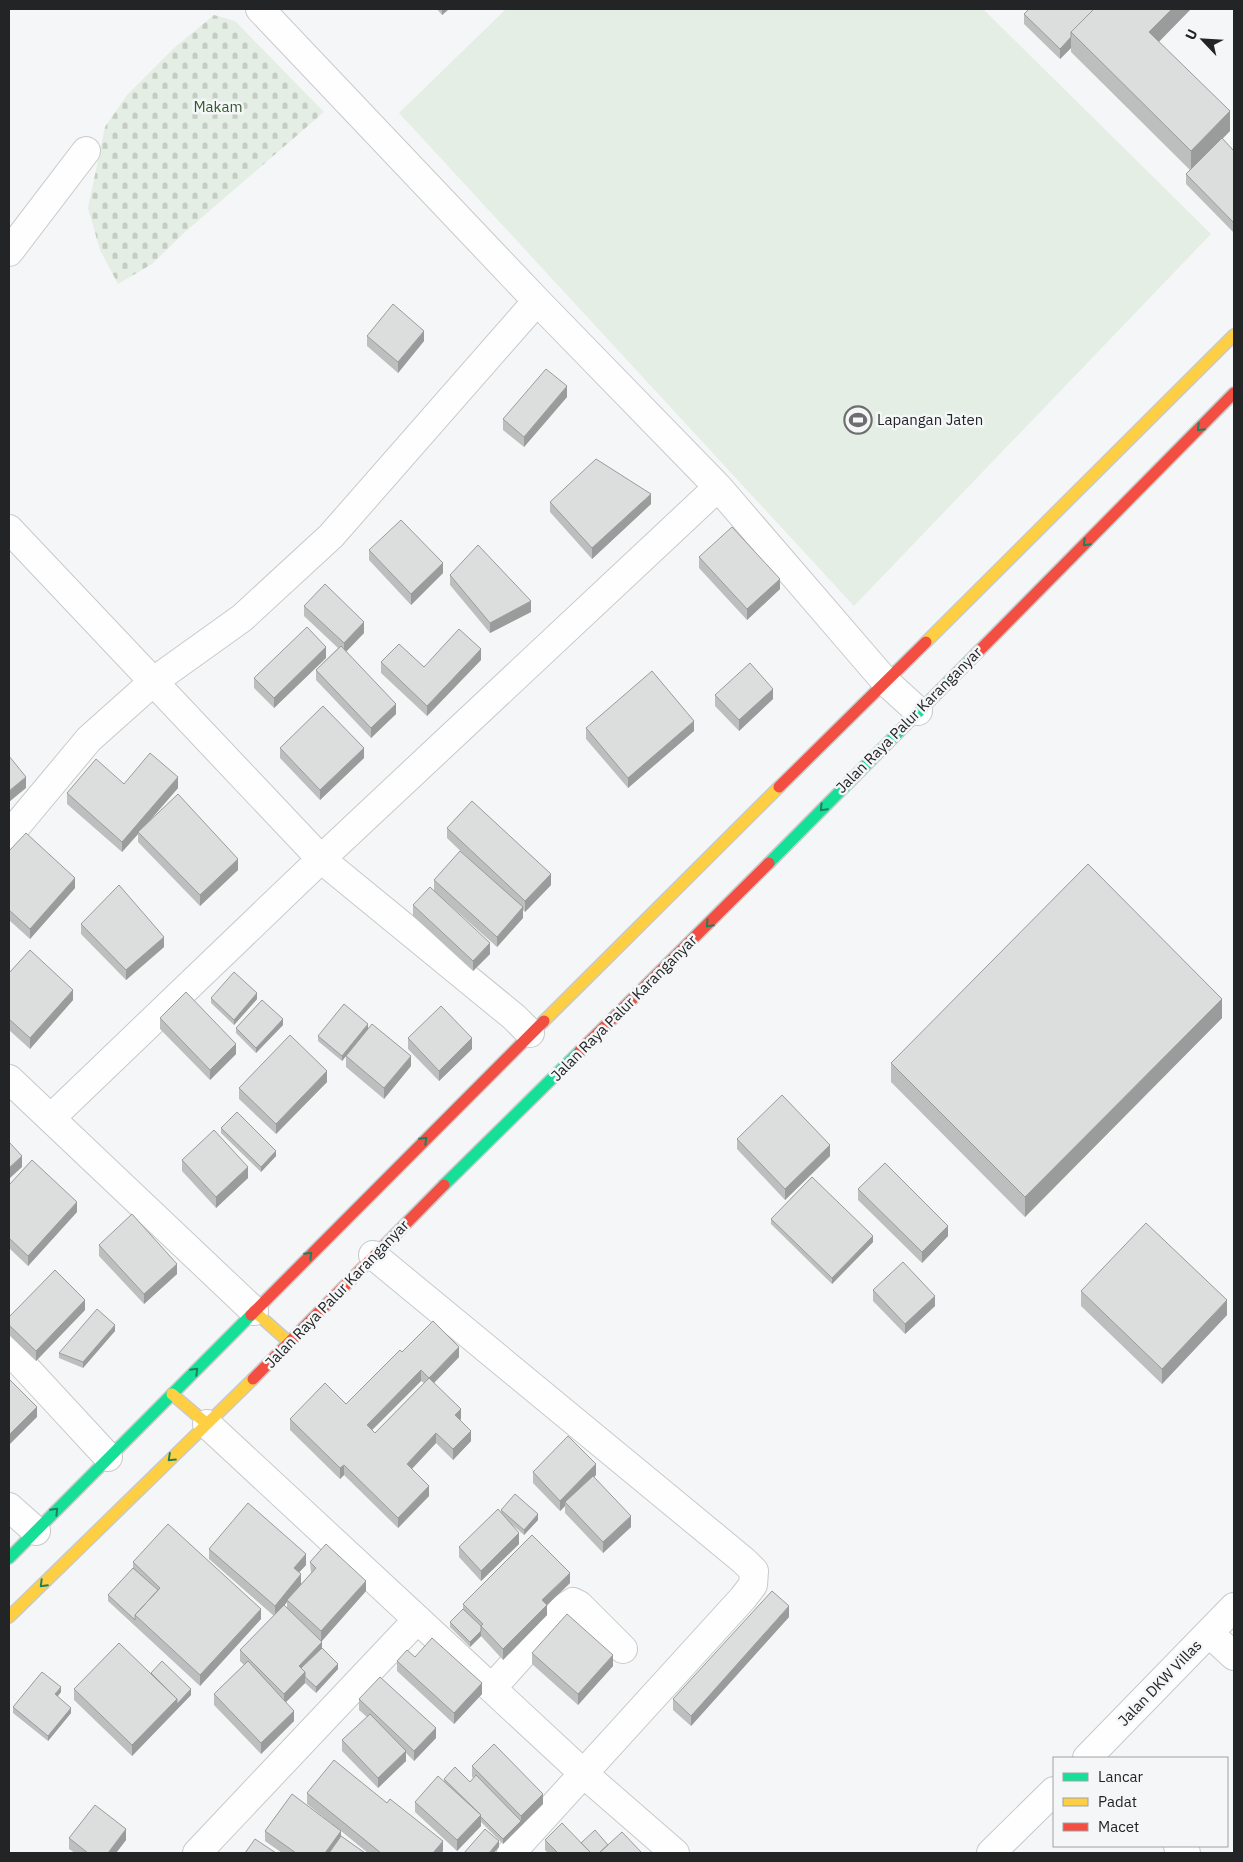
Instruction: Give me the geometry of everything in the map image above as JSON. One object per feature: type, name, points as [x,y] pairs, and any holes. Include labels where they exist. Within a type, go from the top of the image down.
[{"type":"main road","points":[[9,1558],[39,1533],[114,1463],[172,1394],[530,1033],[1071,499],[1234,335]]},
{"type":"main road","name":"Jalan Raya Palur Karanganyar","points":[[9,1617],[64,1557],[135,1486],[223,1439],[290,1343],[373,1255],[696,937],[1234,393]]},
{"type":"main road","points":[[254,1311],[290,1343]]},
{"type":"main road","points":[[172,1394],[223,1439]]},
{"type":"street","points":[[260,9],[537,301],[718,487],[885,681],[918,711]]},
{"type":"street","points":[[9,252],[86,151]]},
{"type":"street","points":[[9,835],[89,739],[154,681],[242,618],[331,536],[537,301]]},
{"type":"street","points":[[51,1118],[321,859],[718,487]]},
{"type":"street","points":[[10,532],[154,681],[321,859],[514,1017],[530,1033]]},
{"type":"street","points":[[9,1079],[254,1311]]},
{"type":"street","points":[[373,1255],[754,1571],[752,1585],[743,1598],[512,1853]]},
{"type":"street","points":[[9,1350],[114,1463]]},
{"type":"street","points":[[223,1439],[584,1774],[675,1853]]},
{"type":"street","points":[[9,1507],[39,1533]]},
{"type":"street","points":[[492,1688],[564,1608],[573,1602],[579,1605],[623,1649]]},
{"type":"street","name":"Jalan DKW Villas","points":[[1088,1757],[1234,1607]]},
{"type":"street","points":[[197,1853],[417,1620]]},
{"type":"street","points":[[1209,1632],[1234,1656]]},
{"type":"street","points":[[991,1853],[1053,1791]]},
{"type":"green space","name":"Lapangan Jaten","points":[[506,9],[983,9],[1211,234],[854,606],[399,113]]},
{"type":"green space","name":"Makam","points":[[214,15],[235,21],[324,112],[185,232],[152,264],[118,284],[100,250],[88,208],[105,127],[127,95],[174,48]]},
{"type":"building","points":[[1029,9],[1094,9],[1071,32],[1071,37],[1060,49],[1024,14]]},
{"type":"building","points":[[1094,9],[1172,9],[1149,32],[1230,111],[1191,151],[1071,32]]},
{"type":"building","points":[[1222,138],[1234,151],[1234,223],[1186,174]]},
{"type":"building","points":[[393,304],[424,331],[398,362],[367,336]]},
{"type":"building","points":[[546,369],[567,386],[524,437],[503,419]]},
{"type":"building","points":[[596,459],[651,494],[592,548],[550,502]]},
{"type":"building","points":[[401,520],[443,563],[411,594],[369,550]]},
{"type":"building","points":[[732,527],[780,579],[747,609],[699,557]]},
{"type":"building","points":[[478,545],[531,601],[490,623],[450,575]]},
{"type":"building","points":[[325,584],[364,622],[344,643],[304,606]]},
{"type":"building","points":[[307,627],[326,647],[274,698],[254,678]]},
{"type":"building","points":[[459,629],[481,649],[427,706],[381,662],[399,644],[424,667]]},
{"type":"building","points":[[341,646],[396,704],[371,728],[316,670]]},
{"type":"building","points":[[750,663],[773,689],[739,720],[715,695]]},
{"type":"building","points":[[652,671],[694,721],[628,778],[586,728]]},
{"type":"building","points":[[323,706],[364,748],[320,790],[280,748]]},
{"type":"building","points":[[150,753],[178,777],[122,842],[67,793],[96,759],[124,784]]},
{"type":"building","points":[[9,756],[26,777],[9,791]]},
{"type":"building","points":[[178,794],[238,859],[200,895],[138,832]]},
{"type":"building","points":[[472,801],[551,874],[525,901],[447,828]]},
{"type":"building","points":[[26,833],[75,878],[30,929],[9,910],[9,851]]},
{"type":"building","points":[[460,851],[523,907],[497,937],[434,880]]},
{"type":"building","points":[[1088,864],[1222,999],[1025,1197],[891,1063]]},
{"type":"building","points":[[119,885],[164,937],[126,970],[81,924]]},
{"type":"building","points":[[430,887],[490,943],[473,961],[413,905]]},
{"type":"building","points":[[30,950],[73,990],[30,1038],[9,1019],[9,973]]},
{"type":"building","points":[[234,972],[257,993],[234,1020],[211,998]]},
{"type":"building","points":[[186,992],[236,1044],[210,1070],[160,1018]]},
{"type":"building","points":[[262,1000],[283,1019],[256,1048],[236,1028]]},
{"type":"building","points":[[344,1004],[368,1024],[342,1056],[318,1036]]},
{"type":"building","points":[[441,1006],[472,1038],[439,1071],[408,1038]]},
{"type":"building","points":[[372,1024],[411,1056],[384,1088],[346,1056]]},
{"type":"building","points":[[290,1035],[327,1071],[276,1124],[239,1088]]},
{"type":"building","points":[[782,1095],[830,1145],[785,1189],[737,1139]]},
{"type":"building","points":[[237,1112],[276,1151],[261,1167],[221,1128]]},
{"type":"building","points":[[214,1130],[248,1167],[216,1197],[182,1160]]},
{"type":"building","points":[[9,1142],[22,1156],[9,1168]]},
{"type":"building","points":[[32,1160],[77,1202],[28,1256],[9,1238],[9,1185]]},
{"type":"building","points":[[885,1163],[948,1226],[922,1252],[858,1189]]},
{"type":"building","points":[[812,1177],[873,1236],[832,1278],[771,1219]]},
{"type":"building","points":[[132,1214],[177,1264],[144,1294],[99,1245]]},
{"type":"building","points":[[1146,1223],[1227,1300],[1162,1369],[1081,1291]]},
{"type":"building","points":[[903,1262],[935,1296],[905,1324],[873,1290]]},
{"type":"building","points":[[55,1270],[85,1300],[36,1351],[9,1325],[9,1317]]},
{"type":"building","points":[[97,1309],[115,1325],[83,1362],[59,1353]]},
{"type":"building","points":[[433,1321],[459,1347],[429,1378],[461,1409],[455,1415],[471,1431],[453,1449],[436,1433],[407,1464],[429,1486],[398,1518],[344,1465],[340,1468],[290,1419],[325,1383],[346,1404],[400,1350],[402,1352]],"holes":[[[421,1370],[429,1378],[375,1433],[367,1425]]]},
{"type":"building","points":[[9,1379],[37,1407],[9,1435]]},
{"type":"building","points":[[568,1436],[596,1464],[560,1501],[533,1472]]},
{"type":"building","points":[[593,1476],[631,1516],[603,1542],[565,1502]]},
{"type":"building","points":[[515,1494],[538,1514],[524,1530],[501,1510]]},
{"type":"building","points":[[248,1503],[306,1554],[294,1568],[301,1574],[275,1606],[209,1549]]},
{"type":"building","points":[[498,1509],[519,1533],[481,1571],[459,1547]]},
{"type":"building","points":[[168,1524],[261,1609],[200,1675],[135,1615],[160,1588],[133,1562]]},
{"type":"building","points":[[532,1535],[570,1573],[542,1600],[547,1605],[503,1649],[481,1626],[483,1624],[463,1604]]},
{"type":"building","points":[[326,1544],[366,1581],[321,1631],[287,1600],[316,1568],[310,1562]]},
{"type":"building","points":[[133,1568],[158,1590],[135,1615],[135,1620],[108,1595]]},
{"type":"building","points":[[772,1591],[789,1606],[691,1716],[673,1699]]},
{"type":"building","points":[[284,1605],[322,1642],[299,1666],[305,1672],[284,1694],[240,1650]]},
{"type":"building","points":[[463,1609],[481,1626],[481,1631],[470,1642],[450,1622]]},
{"type":"building","points":[[567,1614],[613,1655],[578,1694],[532,1653]]},
{"type":"building","points":[[432,1638],[482,1683],[454,1713],[397,1661],[407,1650],[415,1657]]},
{"type":"building","points":[[119,1643],[177,1699],[132,1745],[74,1689]]},
{"type":"building","points":[[322,1648],[338,1664],[316,1687],[305,1677],[305,1672],[301,1668]]},
{"type":"building","points":[[162,1661],[191,1689],[177,1704],[177,1699],[151,1673]]},
{"type":"building","points":[[248,1661],[294,1711],[261,1743],[214,1694]]},
{"type":"building","points":[[42,1672],[61,1687],[55,1694],[71,1708],[48,1736],[13,1707]]},
{"type":"building","points":[[380,1677],[436,1728],[414,1751],[359,1699]]},
{"type":"building","points":[[370,1714],[406,1751],[378,1778],[342,1740]]},
{"type":"building","points":[[494,1744],[543,1794],[521,1816],[472,1766]]},
{"type":"building","points":[[334,1760],[387,1803],[390,1799],[443,1841],[433,1853],[381,1853],[307,1793]]},
{"type":"building","points":[[455,1767],[470,1782],[476,1775],[521,1821],[503,1839],[444,1779]]},
{"type":"building","points":[[438,1776],[481,1815],[457,1840],[415,1802]]},
{"type":"building","points":[[292,1794],[341,1831],[325,1853],[296,1853],[265,1831]]},
{"type":"building","points":[[95,1805],[126,1829],[108,1853],[88,1853],[69,1838]]},
{"type":"building","points":[[562,1823],[591,1853],[558,1853],[545,1840]]},
{"type":"building","points":[[485,1829],[499,1841],[489,1853],[464,1853]]},
{"type":"building","points":[[595,1830],[608,1845],[599,1853],[591,1853],[581,1843]]},
{"type":"building","points":[[622,1832],[642,1853],[599,1853]]},
{"type":"building","points":[[341,1836],[365,1853],[329,1853]]},
{"type":"building","points":[[255,1839],[276,1853],[245,1853]]},
{"type":"traffic: fast","points":[[769,863],[977,653]]},
{"type":"traffic: fast","points":[[444,1185],[580,1051]]},
{"type":"traffic: fast","points":[[9,1558],[251,1315]]},
{"type":"traffic: slow","points":[[926,642],[1234,335]]},
{"type":"traffic: slow","points":[[544,1021],[779,787]]},
{"type":"traffic: slow","points":[[254,1311],[290,1343]]},
{"type":"traffic: slow","points":[[9,1617],[253,1379]]},
{"type":"traffic: slow","points":[[172,1394],[207,1424]]},
{"type":"traffic: jam","points":[[977,653],[1234,393]]},
{"type":"traffic: jam","points":[[779,787],[926,642]]},
{"type":"traffic: jam","points":[[580,1051],[769,863]]},
{"type":"traffic: jam","points":[[251,1315],[544,1021]]},
{"type":"traffic: jam","points":[[253,1379],[444,1185]]},
{"type":"place","name":"Lapangan Jaten","points":[[858,420]]}]
